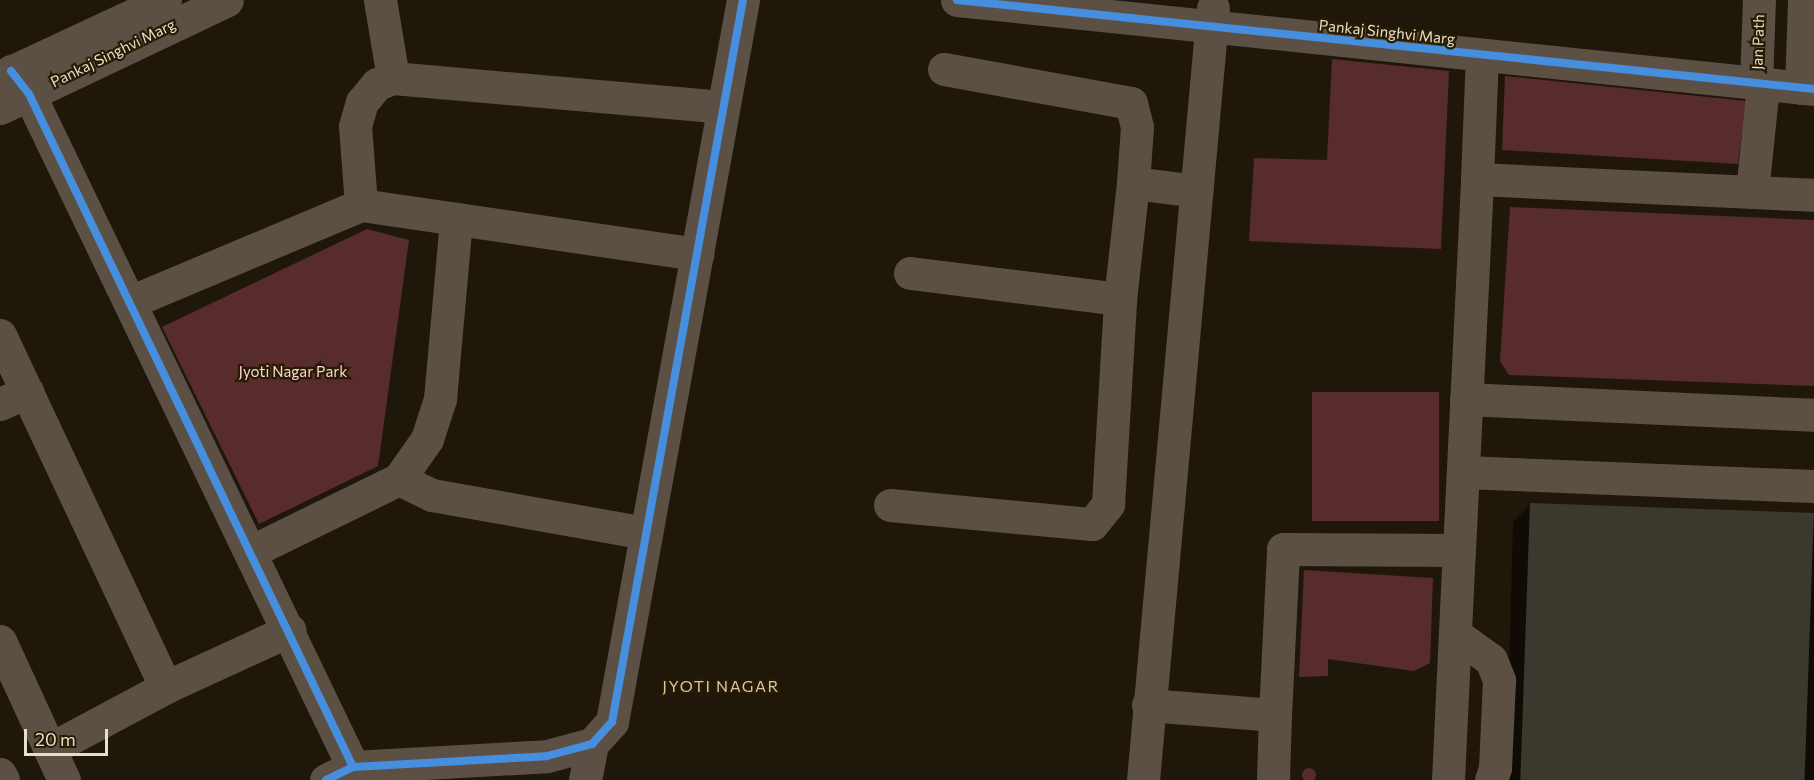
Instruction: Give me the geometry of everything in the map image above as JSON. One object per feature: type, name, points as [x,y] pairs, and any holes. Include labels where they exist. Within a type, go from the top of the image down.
[{"type":"street","name":"Pankaj Singhvi Marg","points":[[0,108],[13,81],[165,0]]},
{"type":"street","name":"Pankaj Singhvi Marg","points":[[13,81],[227,0]]},
{"type":"street","points":[[380,0],[393,78]]},
{"type":"street","points":[[585,780],[592,744],[612,722],[743,0]]},
{"type":"street","name":"Pankaj Singhvi Marg","points":[[957,0],[1213,18],[1808,80]]},
{"type":"street","name":"Pankaj Singhvi Marg","points":[[1156,0],[1213,18],[1482,56],[1753,74]]},
{"type":"street","points":[[1737,0],[1753,74],[1752,192]]},
{"type":"street","name":"Jan Path","points":[[1753,74],[1760,0]]},
{"type":"street","points":[[1804,0],[1808,80]]},
{"type":"street","points":[[1143,780],[1148,705],[1213,18]]},
{"type":"street","points":[[1448,780],[1482,56]]},
{"type":"street","points":[[890,505],[1092,525],[1108,504],[1120,299],[1137,127],[1131,103],[944,69]]},
{"type":"street","points":[[361,204],[355,126],[362,102],[376,84],[393,78],[723,107]]},
{"type":"street","points":[[13,81],[130,302],[290,630],[339,774],[547,756],[592,744]]},
{"type":"street","points":[[1477,179],[1814,195]]},
{"type":"street","points":[[1133,183],[1197,191]]},
{"type":"street","points":[[130,302],[361,204],[696,254]]},
{"type":"street","points":[[250,552],[399,479],[427,439],[440,399],[456,219]]},
{"type":"street","points":[[910,273],[1120,299]]},
{"type":"street","points":[[0,335],[13,398],[166,687]]},
{"type":"street","points":[[1466,399],[1814,415]]},
{"type":"street","points":[[1463,472],[1814,486]]},
{"type":"street","points":[[399,479],[432,495],[646,533]]},
{"type":"street","points":[[1273,780],[1283,549],[1459,550]]},
{"type":"street","points":[[50,749],[166,687],[290,630]]},
{"type":"street","points":[[1455,634],[1491,660],[1498,680],[1496,768],[1491,780]]},
{"type":"street","points":[[0,641],[64,780]]},
{"type":"street","points":[[1148,705],[1275,715]]},
{"type":"street","points":[[0,774],[3,780]]},
{"type":"green space","points":[[1332,59],[1449,71],[1441,249],[1249,241],[1254,158],[1327,160]]},
{"type":"green space","points":[[1505,76],[1746,101],[1738,164],[1502,150]]},
{"type":"green space","points":[[1510,207],[1814,220],[1814,386],[1509,375],[1500,361]]},
{"type":"green space","name":"Jyoti Nagar Park","points":[[367,229],[409,240],[378,466],[259,524],[162,327]]},
{"type":"green space","points":[[1312,392],[1439,392],[1439,521],[1312,521]]},
{"type":"green space","points":[[1304,570],[1433,578],[1430,663],[1414,671],[1328,659],[1328,676],[1299,677]]},
{"type":"green space","points":[[1309,768],[1314,770],[1316,775],[1314,780],[1309,782],[1304,780],[1302,775],[1304,770]]},
{"type":"building","points":[[1530,503],[1814,513],[1805,780],[1520,780]]},
{"type":"cycle path","points":[[326,780],[353,767],[547,756],[592,744],[612,722],[743,0]]},
{"type":"cycle path","points":[[957,0],[1814,89]]},
{"type":"cycle path","points":[[11,71],[29,94],[353,767]]},
{"type":"district","name":"JYOTI NAGAR","points":[[721,686]]}]
